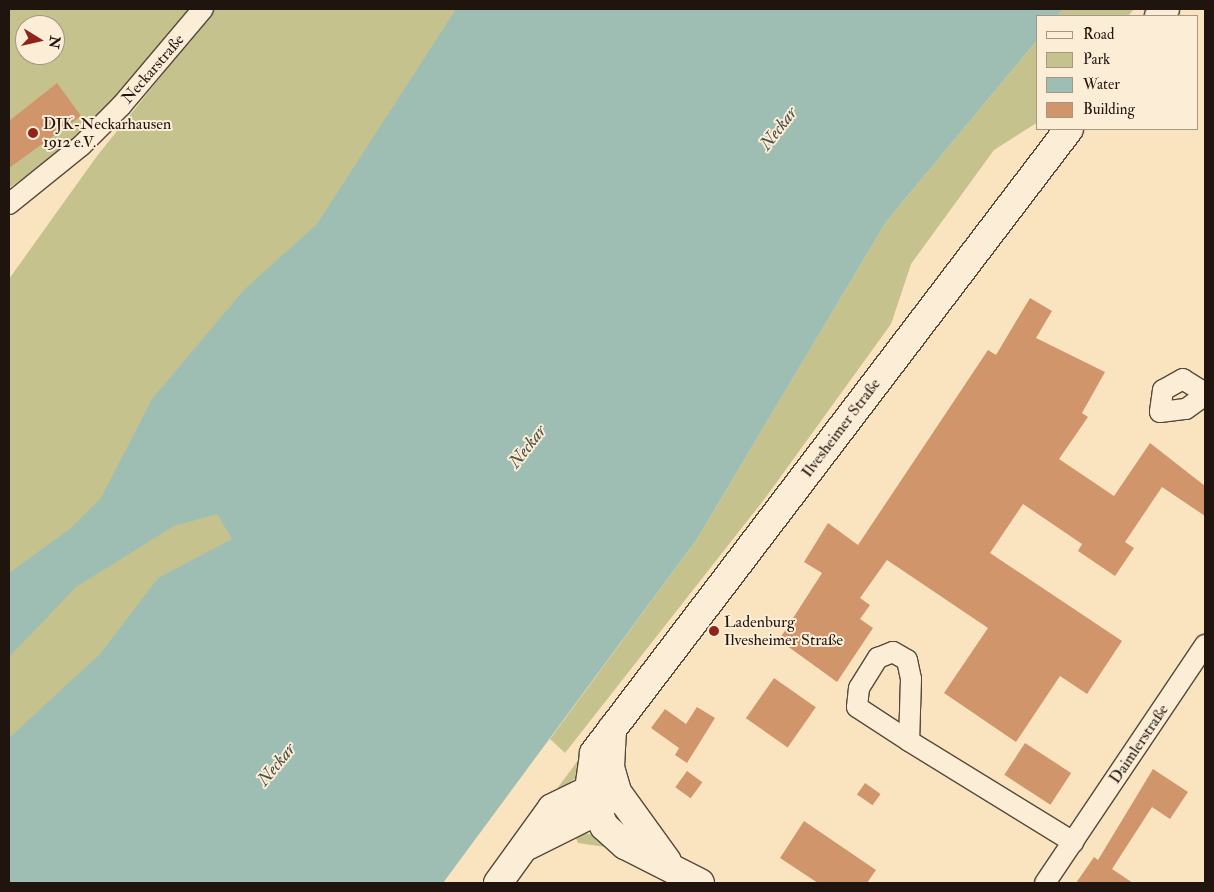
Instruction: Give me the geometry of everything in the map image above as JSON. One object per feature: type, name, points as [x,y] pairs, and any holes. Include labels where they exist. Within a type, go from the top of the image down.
[{"type":"main road","name":"Ilvesheimer Straße","points":[[592,801],[594,753],[612,727],[1069,130]]},
{"type":"main road","points":[[612,727],[610,767],[617,792],[639,828],[671,866]]},
{"type":"main road","points":[[498,883],[525,847],[592,801],[617,792]]},
{"type":"main road","points":[[592,801],[625,845],[671,866],[700,883]]},
{"type":"street","name":"Neckarstraße","points":[[9,204],[81,146],[121,106],[203,9]]},
{"type":"street","name":"Daimlerstraße","points":[[1045,883],[1205,645]]},
{"type":"street","points":[[909,741],[1073,842]]},
{"type":"green space","points":[[9,9],[189,9],[86,135],[9,188]]},
{"type":"green space","points":[[215,9],[798,9],[9,883],[9,279],[97,156]]},
{"type":"green space","points":[[1063,9],[1134,9],[1129,15],[1058,15]]},
{"type":"green space","points":[[1036,41],[1036,123],[994,150],[911,264],[891,324],[766,497],[565,753],[550,739],[697,539],[886,222]]},
{"type":"green space","points":[[591,743],[586,764],[576,778],[553,794]]},
{"type":"green space","points":[[573,830],[601,837],[612,848],[578,843]]},
{"type":"water","name":"Neckar","points":[[456,9],[1063,9],[1058,15],[1036,15],[1036,41],[886,222],[697,539],[443,883],[9,883],[9,738],[100,654],[158,578],[232,539],[217,514],[174,526],[76,587],[9,657],[9,573],[71,528],[101,498],[152,399],[244,290],[317,224]]},
{"type":"building","name":"DJK-Neckarhausen 1912 e.V.","points":[[57,83],[81,116],[9,168],[9,121]]},
{"type":"building","points":[[1030,298],[1052,311],[1036,338],[1105,372],[1082,413],[1088,417],[1059,459],[1114,496],[1150,443],[1205,486],[1205,516],[1162,487],[1125,542],[1134,548],[1115,576],[1078,551],[1082,544],[1023,504],[990,553],[1122,641],[1087,694],[1060,676],[1016,742],[944,693],[988,628],[887,560],[860,598],[870,605],[860,619],[873,628],[837,682],[779,640],[822,573],[804,562],[828,523],[858,545],[988,350],[996,355]]},
{"type":"building","points":[[774,678],[816,707],[788,747],[746,718]]},
{"type":"building","points":[[697,707],[715,718],[687,763],[675,755],[679,748],[651,728],[665,709],[686,724]]},
{"type":"building","points":[[1025,743],[1071,773],[1050,805],[1004,775]]},
{"type":"building","points":[[1153,769],[1188,792],[1170,819],[1152,807],[1112,869],[1133,883],[1076,883],[1094,857],[1098,860]]},
{"type":"building","points":[[687,771],[702,782],[691,798],[675,787]]},
{"type":"building","points":[[865,783],[881,794],[873,805],[857,794]]},
{"type":"building","points":[[804,821],[876,870],[867,883],[818,883],[780,858]]},
{"type":"place","name":"DJK-Neckarhausen 1912 e.V.","points":[[33,133]]},
{"type":"place","name":"Ladenburg Ilvesheimer Straße","points":[[714,631]]}]
